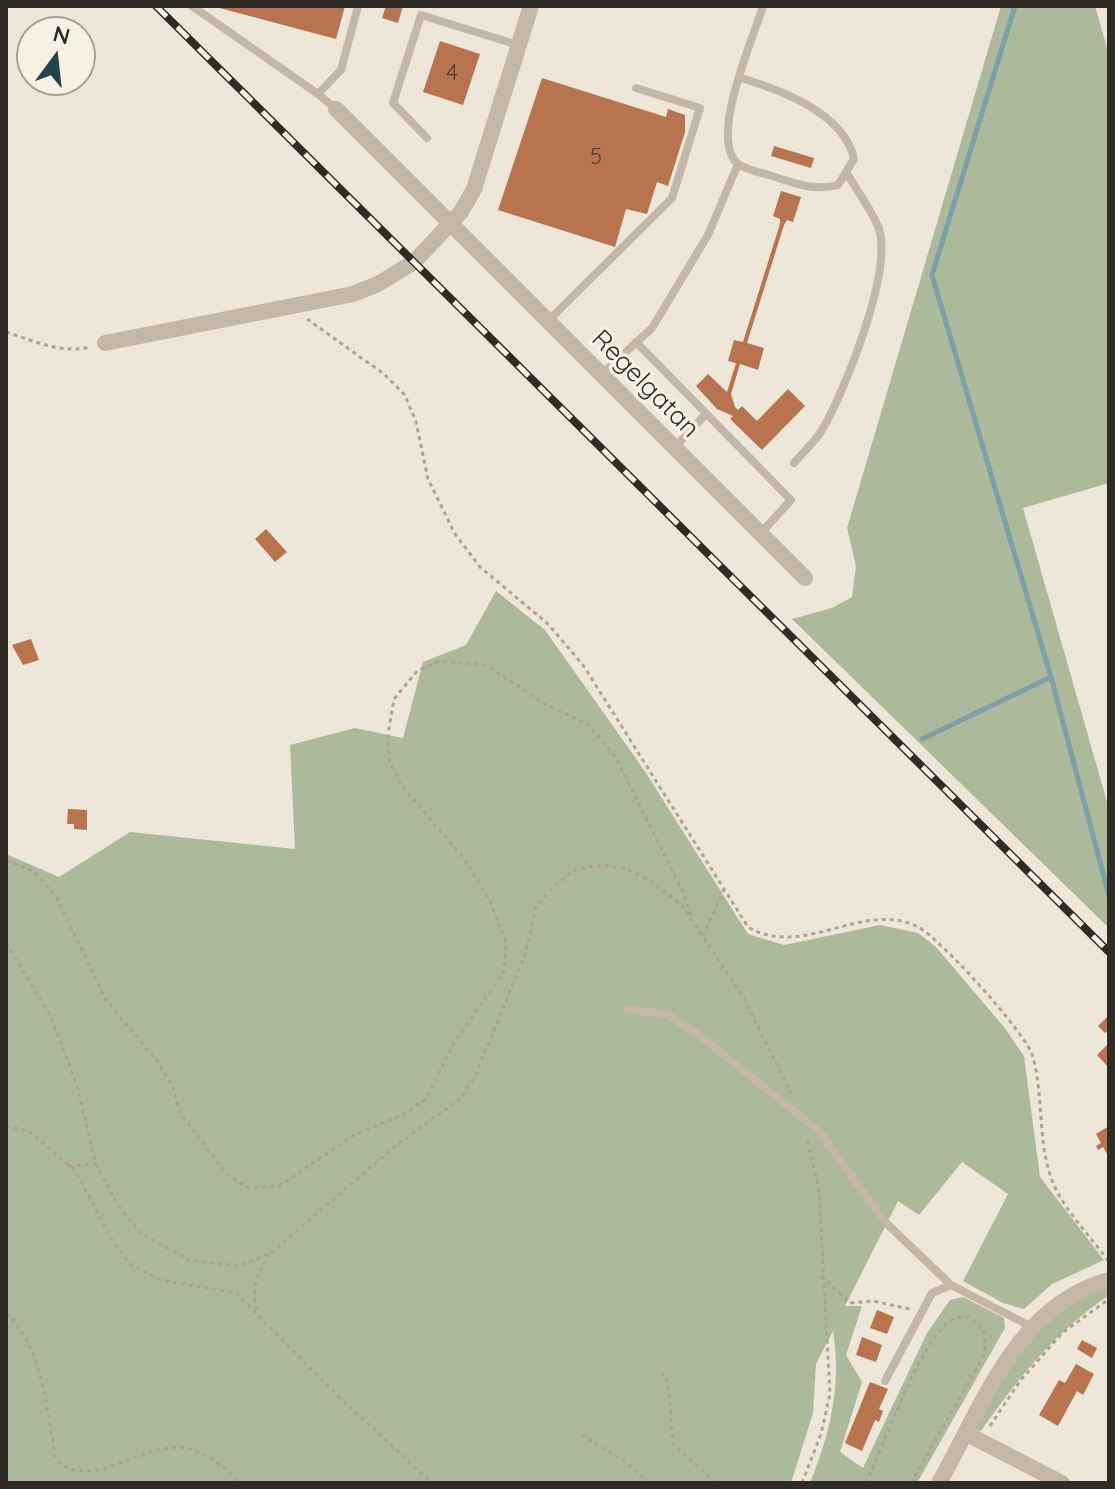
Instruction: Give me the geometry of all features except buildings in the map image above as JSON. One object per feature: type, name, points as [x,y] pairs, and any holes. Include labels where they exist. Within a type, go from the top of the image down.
[{"type":"street","points":[[105,343],[353,294],[397,275],[451,224],[474,189],[531,6]]},
{"type":"street","name":"Regelgatan","points":[[336,109],[805,578]]},
{"type":"street","points":[[939,1483],[974,1437],[1030,1326],[1075,1293],[1109,1280]]},
{"type":"street","points":[[974,1437],[1062,1483]]},
{"type":"lane","points":[[192,6],[336,109]]},
{"type":"lane","points":[[318,94],[341,70],[358,6]]},
{"type":"lane","points":[[741,78],[800,101],[837,129],[851,147],[854,159],[848,175],[838,185],[810,188],[738,164],[726,146],[726,124],[763,6]]},
{"type":"lane","points":[[427,138],[393,103],[421,15],[519,45]]},
{"type":"lane","points":[[548,321],[672,198],[700,108],[636,88]]},
{"type":"lane","points":[[602,374],[652,328],[702,246],[738,164]]},
{"type":"lane","points":[[794,463],[821,433],[844,385],[872,303],[882,255],[879,229],[848,175]]},
{"type":"lane","points":[[636,342],[791,500],[761,533]]},
{"type":"lane","points":[[675,447],[706,414]]},
{"type":"lane","points":[[628,1009],[668,1015],[699,1035],[819,1131],[884,1221],[951,1285],[1030,1326]]},
{"type":"lane","points":[[885,1381],[932,1293],[951,1285]]},
{"type":"path","points":[[291,308],[384,374],[405,395],[416,422],[422,457],[435,498],[455,534],[480,567],[548,624],[583,665],[748,927],[768,937],[792,939],[890,919],[913,924],[935,939],[1028,1044],[1036,1070],[1048,1166],[1054,1184],[1109,1262]]},
{"type":"path","points":[[6,332],[64,349],[105,343]]},
{"type":"path","points":[[6,860],[34,872],[56,896],[106,1000],[158,1062],[173,1087],[180,1113],[226,1174],[249,1188],[279,1186],[354,1135],[404,1114],[426,1099],[455,1041],[504,972],[504,932],[491,903],[465,860],[402,786],[390,763],[387,740],[394,699],[418,670],[440,661],[486,665],[543,703],[589,725],[616,758],[683,892],[694,921],[765,1036],[800,1117],[817,1175],[830,1394],[802,1483]]},
{"type":"path","points":[[6,943],[51,1017],[77,1085],[96,1164],[118,1205],[140,1233],[156,1245],[189,1260],[220,1266],[252,1264],[271,1253],[399,1143],[467,1091],[525,955],[536,907],[564,877],[576,869],[590,866],[626,869],[668,893],[694,921]]},
{"type":"path","points":[[703,936],[724,889]]},
{"type":"path","points":[[6,1126],[29,1131],[69,1166],[86,1188],[112,1240],[130,1264],[161,1280],[236,1293],[336,1394],[432,1483]]},
{"type":"path","points":[[69,1166],[96,1164]]},
{"type":"path","points":[[261,1317],[255,1305],[254,1289],[261,1268],[271,1253]]},
{"type":"path","points":[[821,1276],[850,1303],[873,1301],[921,1311]]},
{"type":"path","points":[[974,1437],[1062,1333],[1109,1299]]},
{"type":"path","points":[[6,1313],[27,1339],[36,1363],[56,1459],[72,1474],[91,1479]]},
{"type":"path","points":[[866,1483],[925,1353],[945,1324],[968,1317],[984,1330],[985,1354],[911,1483]]},
{"type":"path","points":[[662,1372],[668,1382],[673,1444],[716,1483]]},
{"type":"path","points":[[581,1435],[624,1461],[649,1483]]},
{"type":"path","points":[[120,1470],[158,1449],[176,1448],[202,1453],[219,1462],[238,1483]]},
{"type":"green space","points":[[1001,6],[1095,6],[1109,55],[1109,483],[1023,508],[1109,809],[1109,928],[792,619],[832,608],[852,597],[856,566],[847,528]]},
{"type":"green space","points":[[496,591],[545,630],[644,770],[748,934],[784,945],[880,925],[918,933],[936,947],[1004,1027],[1024,1056],[1040,1177],[1104,1260],[1052,1284],[1024,1309],[1003,1303],[963,1281],[1008,1194],[962,1162],[919,1215],[898,1201],[845,1306],[862,1306],[846,1355],[862,1382],[840,1452],[863,1468],[927,1333],[950,1300],[963,1297],[1004,1318],[1005,1328],[917,1483],[810,1483],[823,1446],[835,1389],[833,1331],[816,1364],[813,1413],[791,1483],[6,1483],[6,854],[59,877],[130,832],[295,849],[290,745],[355,728],[403,738],[423,662],[466,645]]},
{"type":"green space","points":[[1109,1288],[1109,1295],[1054,1340],[1009,1392],[981,1431],[974,1429],[1013,1364],[1044,1325],[1084,1297]]},
{"type":"waterway","points":[[1015,6],[932,275],[1051,677],[1109,896]]},
{"type":"waterway","points":[[922,739],[1051,677]]},
{"type":"railway","points":[[156,6],[1109,952]]}]
